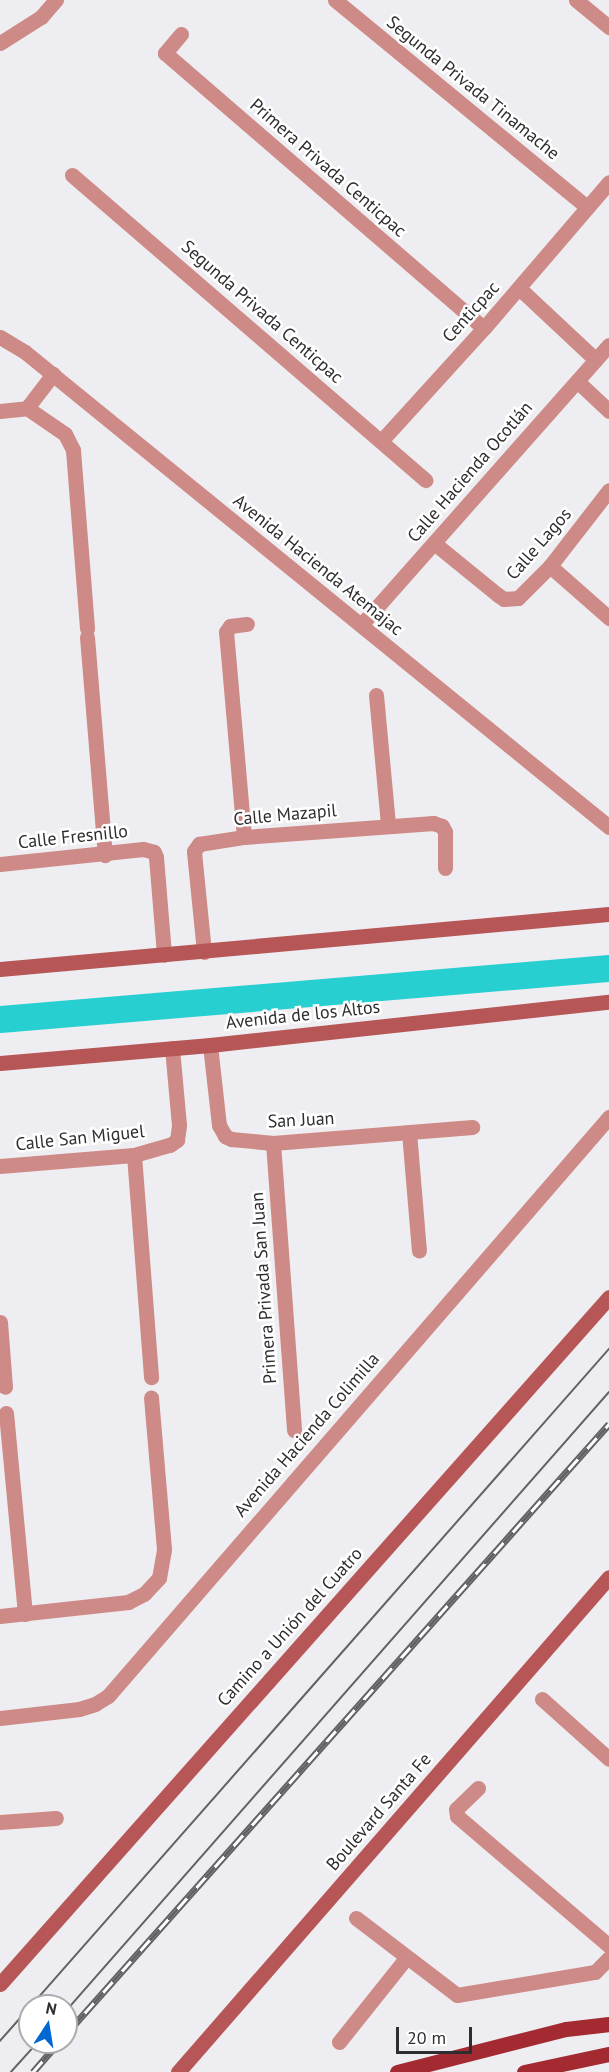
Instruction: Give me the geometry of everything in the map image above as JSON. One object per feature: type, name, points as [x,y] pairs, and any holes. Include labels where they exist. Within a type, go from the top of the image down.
[{"type":"main road","points":[[397,2072],[566,2029],[609,2024]]},
{"type":"main road","points":[[524,2072],[609,2055]]},
{"type":"street","points":[[0,57],[2,42],[41,17],[56,0]]},
{"type":"street","name":"Segunda Privada Tinamache","points":[[335,0],[587,207]]},
{"type":"street","points":[[576,0],[609,27]]},
{"type":"street","name":"Primera Privada Centicpac","points":[[181,34],[165,53],[484,328]]},
{"type":"street","name":"Segunda Privada Centicpac","points":[[72,175],[382,440],[424,480]]},
{"type":"street","points":[[519,288],[609,182]]},
{"type":"street","name":"Centicpac","points":[[382,440],[519,288],[596,360]]},
{"type":"street","name":"Avenida Hacienda Atemajac","points":[[0,337],[25,352],[53,374],[609,827]]},
{"type":"street","name":"Calle Hacienda Ocotlán","points":[[361,626],[609,345]]},
{"type":"street","points":[[27,408],[53,374]]},
{"type":"street","points":[[577,381],[609,411]]},
{"type":"street","points":[[0,411],[27,408],[65,434],[73,450],[105,855]]},
{"type":"street","name":"Calle Lagos","points":[[434,543],[504,599],[518,598],[550,566],[609,490]]},
{"type":"street","points":[[550,566],[609,618]]},
{"type":"street","points":[[244,837],[226,632],[233,625],[247,624]]},
{"type":"street","points":[[376,695],[388,825]]},
{"type":"street","name":"Calle Mazapil","points":[[204,952],[195,847],[244,837],[433,822],[442,826],[445,868]]},
{"type":"street","name":"Calle Fresnillo","points":[[0,864],[105,855],[143,849],[153,852],[156,857],[164,955]]},
{"type":"street","points":[[0,969],[609,914]]},
{"type":"street","name":"Avenida de los Altos","points":[[0,1063],[210,1045],[609,1002]]},
{"type":"street","name":"San Juan","points":[[210,1045],[221,1131],[238,1141],[273,1143],[472,1127]]},
{"type":"street","name":"Calle San Miguel","points":[[0,1166],[134,1155],[164,1148],[177,1140],[179,1125],[172,1048]]},
{"type":"street","name":"Avenida Hacienda Colimilla","points":[[0,1718],[79,1709],[96,1704],[108,1696],[609,1117]]},
{"type":"street","points":[[409,1132],[419,1251]]},
{"type":"street","name":"Primera Privada San Juan","points":[[273,1143],[294,1430]]},
{"type":"street","points":[[134,1155],[151,1377]]},
{"type":"street","name":"Camino a Unión del Cuatro","points":[[0,1984],[609,1297]]},
{"type":"street","points":[[0,1322],[5,1387]]},
{"type":"street","points":[[0,1616],[128,1602],[144,1594],[159,1578],[164,1549],[151,1398]]},
{"type":"street","points":[[6,1413],[25,1614]]},
{"type":"street","name":"Boulevard Santa Fe","points":[[178,2072],[609,1577]]},
{"type":"street","points":[[542,1699],[609,1759]]},
{"type":"street","points":[[478,1788],[456,1809],[457,1816],[609,1946]]},
{"type":"street","points":[[0,1822],[56,1818]]},
{"type":"street","points":[[356,1918],[450,1992],[462,1995],[595,1972],[609,1958]]},
{"type":"street","points":[[339,2042],[406,1958]]},
{"type":"waterway","points":[[0,1019],[609,968]]},
{"type":"tram line","points":[[42,1994],[609,1349]]},
{"type":"tram line","points":[[78,1997],[609,1392]]},
{"type":"tram line","points":[[0,2041],[18,2021]]},
{"type":"tram line","points":[[11,2072],[27,2054]]},
{"type":"railway","points":[[78,2021],[609,1424]]},
{"type":"railway","points":[[33,2072],[49,2054]]}]
